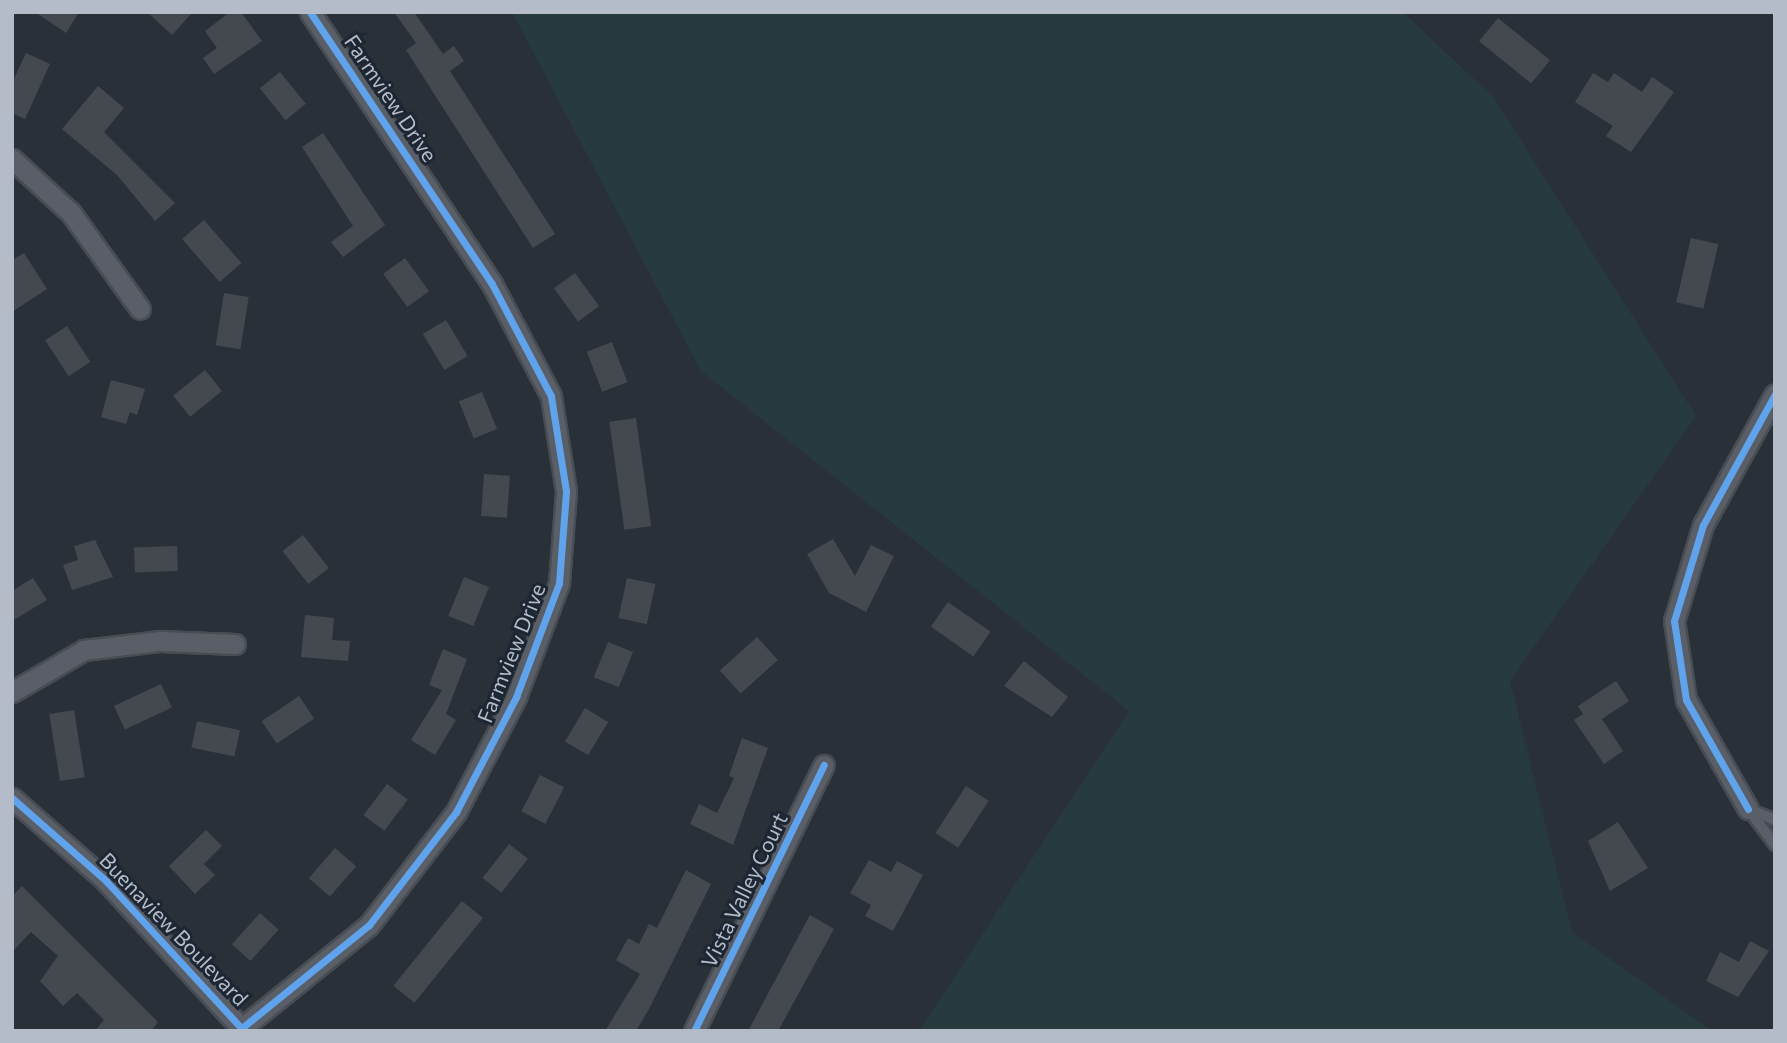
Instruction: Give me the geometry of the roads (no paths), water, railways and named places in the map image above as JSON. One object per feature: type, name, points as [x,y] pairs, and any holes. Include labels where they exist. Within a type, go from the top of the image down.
[{"type":"street","name":"Farmview Drive","points":[[244,1029],[369,925],[456,813],[516,697],[559,583],[566,491],[551,396],[492,284],[310,12]]},
{"type":"street","points":[[12,159],[71,213],[140,309]]},
{"type":"street","points":[[1748,809],[1686,700],[1674,621],[1703,524],[1775,394]]},
{"type":"street","points":[[12,692],[84,650],[160,641],[235,644]]},
{"type":"street","name":"Vista Valley Court","points":[[694,1031],[824,765]]},
{"type":"street","name":"Buenaview Boulevard","points":[[12,798],[106,881],[244,1029]]},
{"type":"lane","points":[[1748,809],[1775,820]]},
{"type":"lane","points":[[1748,809],[1775,845]]}]
